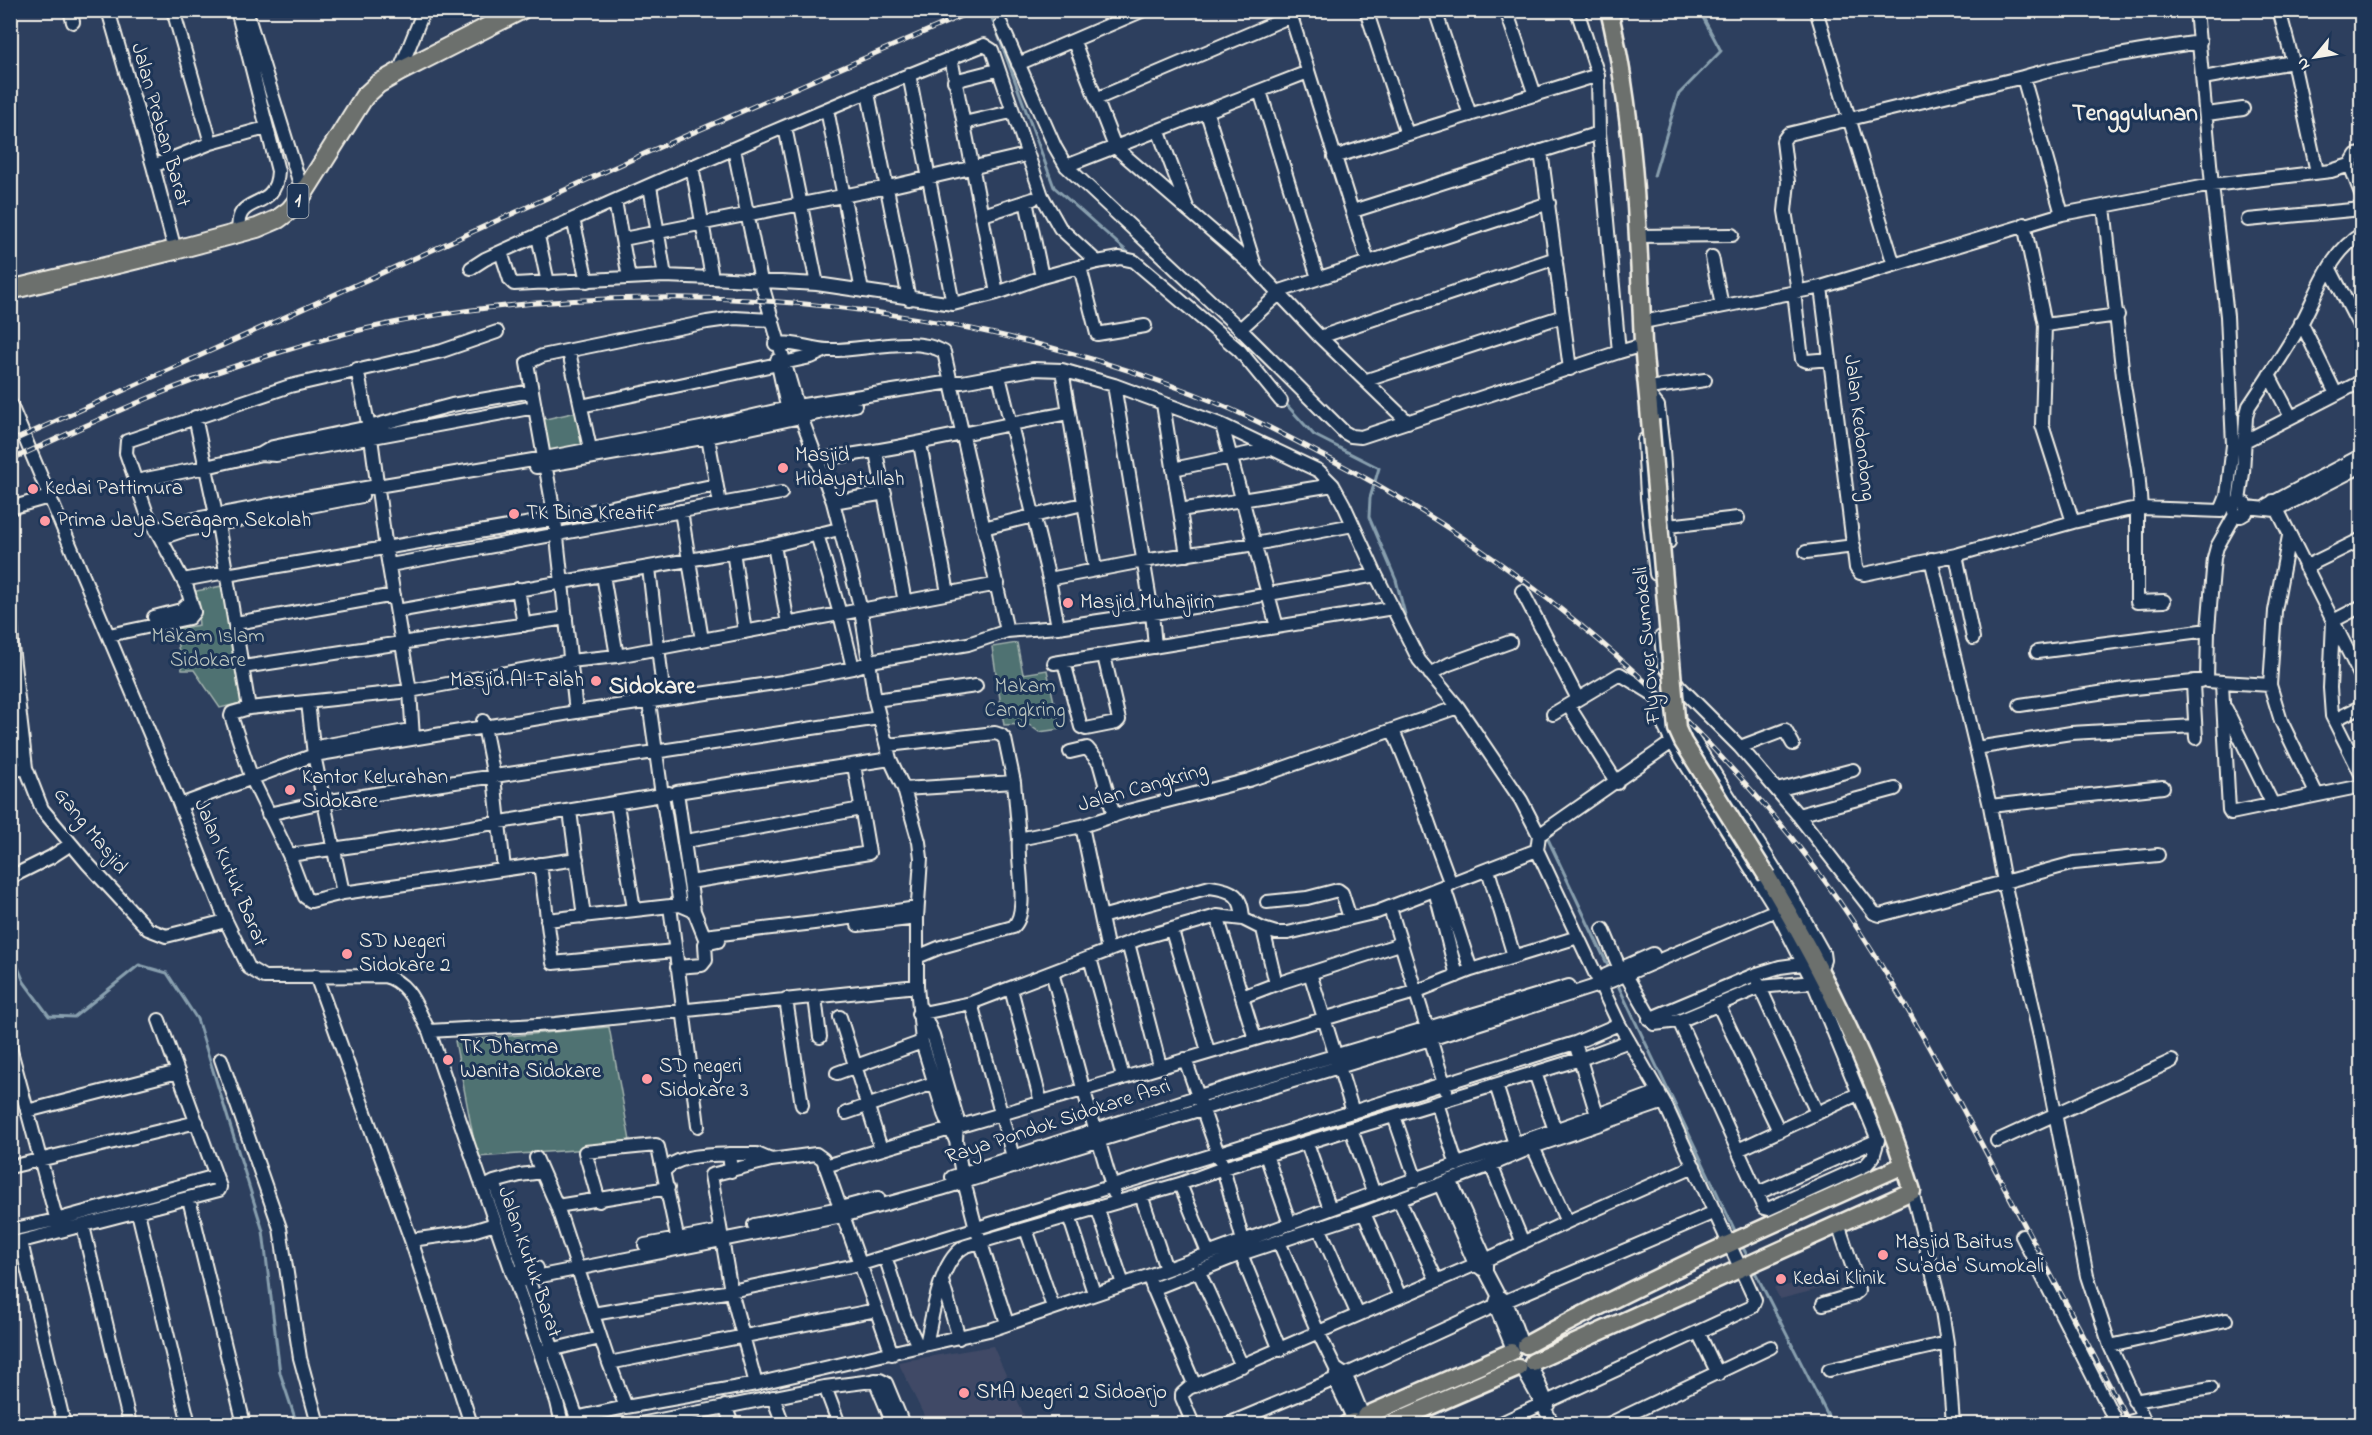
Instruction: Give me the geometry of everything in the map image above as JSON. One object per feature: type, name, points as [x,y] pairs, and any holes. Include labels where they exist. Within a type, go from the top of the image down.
[{"type":"highway","name":"1","points":[[10,290],[175,250],[278,219],[290,210],[303,194],[364,97],[378,84],[521,10]]},
{"type":"main road","name":"Fly Over Sumokali","points":[[1609,10],[1621,59],[1633,158],[1643,345],[1649,391],[1677,729],[1854,1040],[1880,1131],[1904,1165],[1912,1191]]},
{"type":"main road","points":[[1389,1425],[1522,1357],[1568,1322],[1739,1239],[1904,1165]]},
{"type":"main road","points":[[1358,1421],[1751,1264],[1912,1191]]},
{"type":"street","name":"Jalan Praban Barat","points":[[108,10],[157,164],[175,250]]},
{"type":"street","points":[[116,10],[157,164],[211,143],[266,128]]},
{"type":"street","points":[[173,10],[211,143]]},
{"type":"street","points":[[237,10],[278,171],[277,182],[271,195],[242,210],[237,219],[239,232]]},
{"type":"street","points":[[246,10],[303,194]]},
{"type":"street","points":[[399,72],[424,10]]},
{"type":"street","points":[[1018,64],[1074,42],[1144,10]]},
{"type":"street","points":[[1366,10],[1407,134]]},
{"type":"street","points":[[1435,10],[1470,115]]},
{"type":"street","points":[[1506,10],[1535,95]]},
{"type":"street","points":[[1577,10],[1598,75],[1599,133],[1619,352]]},
{"type":"street","points":[[1816,10],[1894,266]]},
{"type":"street","points":[[2196,10],[2227,316],[2237,504]]},
{"type":"street","points":[[2279,10],[2317,172]]},
{"type":"street","points":[[1096,99],[1290,14],[1368,262]]},
{"type":"street","points":[[1001,24],[1055,147],[1066,166],[1240,329],[1344,432],[1361,437],[1643,345]]},
{"type":"street","points":[[1074,42],[1114,147],[1255,267],[1320,337],[1408,422]]},
{"type":"street","points":[[1830,359],[1807,361],[1802,359],[1785,211],[1788,182],[1784,139],[1788,134],[2023,77],[2065,64],[2200,42]]},
{"type":"street","points":[[471,268],[501,252],[692,166],[909,74],[986,46],[992,50],[1011,112],[1042,196],[1060,228],[1097,262]]},
{"type":"street","points":[[951,58],[998,293]]},
{"type":"street","points":[[2203,78],[2293,62]]},
{"type":"street","points":[[954,81],[997,70]]},
{"type":"street","points":[[1066,166],[1159,132],[1308,72]]},
{"type":"street","points":[[909,74],[953,304]]},
{"type":"street","points":[[1334,157],[1598,75]]},
{"type":"street","points":[[2023,77],[2062,214]]},
{"type":"street","points":[[1260,91],[1318,278]]},
{"type":"street","points":[[868,93],[909,299]]},
{"type":"street","points":[[827,109],[862,291]]},
{"type":"street","points":[[2207,114],[2243,110]]},
{"type":"street","points":[[964,123],[1011,112]]},
{"type":"street","points":[[1207,113],[1255,267]]},
{"type":"street","points":[[785,127],[817,284]]},
{"type":"street","points":[[1159,132],[1188,211]]},
{"type":"street","points":[[1353,211],[1599,133]]},
{"type":"street","points":[[736,148],[752,215],[781,363],[794,412],[819,459],[833,502],[861,610],[879,718],[890,759],[904,789],[919,842],[921,858],[917,913],[917,986],[921,1042],[934,1083],[953,1127],[962,1180],[1007,1323]]},
{"type":"street","points":[[1541,151],[1570,369]]},
{"type":"street","points":[[2361,153],[2351,159],[2361,196]]},
{"type":"street","points":[[622,239],[888,187],[1026,155]]},
{"type":"street","points":[[692,166],[712,278]]},
{"type":"street","points":[[1643,322],[1821,287],[2062,214],[2212,185],[2317,172],[2355,173]]},
{"type":"street","points":[[650,186],[665,276]]},
{"type":"street","points":[[983,215],[1042,196]]},
{"type":"street","points":[[615,201],[629,278]]},
{"type":"street","points":[[1026,201],[1042,277]]},
{"type":"street","points":[[1240,329],[1278,293],[1549,203]]},
{"type":"street","points":[[2104,207],[2118,315],[2124,385],[2138,470],[2137,602],[2164,601]]},
{"type":"street","points":[[2248,220],[2361,209]]},
{"type":"street","points":[[573,219],[587,281]]},
{"type":"street","points":[[2024,224],[2045,325],[2042,425],[2073,522]]},
{"type":"street","points":[[2207,681],[2208,630],[2215,553],[2237,504],[2247,411],[2344,245],[2361,234]]},
{"type":"street","points":[[1638,236],[1732,235]]},
{"type":"street","points":[[538,236],[548,283]]},
{"type":"street","points":[[501,252],[511,282],[514,284],[665,276],[712,278],[765,284],[817,284],[953,304],[998,293],[1042,277],[1120,258],[1134,261],[1240,351],[1281,401]]},
{"type":"street","points":[[1713,257],[1722,306]]},
{"type":"street","points":[[1320,337],[1556,258]]},
{"type":"street","points":[[1080,267],[1097,334],[1145,326]]},
{"type":"street","points":[[2330,269],[2361,331]]},
{"type":"street","name":"Jalan Kedondong","points":[[1821,287],[1856,568],[1864,574],[1931,559]]},
{"type":"street","points":[[2045,325],[2118,315]]},
{"type":"street","points":[[1367,380],[1563,316]]},
{"type":"street","points":[[575,708],[555,519],[527,363],[542,356],[707,322],[735,318],[773,320]]},
{"type":"street","points":[[2301,322],[2336,394]]},
{"type":"street","points":[[107,633],[189,618],[194,612],[185,584],[146,511],[126,453],[127,441],[290,386],[442,351],[496,332]]},
{"type":"street","points":[[777,340],[826,350],[914,345],[939,349],[946,356],[955,384],[962,434],[1007,631]]},
{"type":"street","points":[[580,406],[811,357],[826,350]]},
{"type":"street","points":[[568,352],[591,453]]},
{"type":"street","points":[[357,369],[370,432],[403,644],[413,734]]},
{"type":"street","points":[[158,534],[182,531],[217,520],[379,488],[545,462],[707,432],[794,412],[1033,369],[1062,370],[1114,385],[1222,425],[1319,471],[1333,485],[1414,652],[1435,672],[1544,832]]},
{"type":"street","points":[[1062,370],[1095,569]]},
{"type":"street","points":[[2269,375],[2291,417]]},
{"type":"street","points":[[999,376],[1058,627]]},
{"type":"street","points":[[1649,391],[1705,380]]},
{"type":"street","points":[[2245,441],[2361,381]]},
{"type":"street","points":[[1114,385],[1152,612],[1155,647]]},
{"type":"street","points":[[136,481],[261,454],[276,455],[370,432],[452,405],[532,391]]},
{"type":"street","points":[[1649,391],[1643,403],[1647,496],[1664,666],[1680,687],[1740,747],[1777,790],[1876,914],[2074,863],[2158,855]]},
{"type":"street","points":[[1649,391],[1658,406],[1668,526],[1675,663],[1680,687]]},
{"type":"street","name":"Jalan Kutuk Barat","points":[[10,403],[179,802],[226,921],[249,968],[264,977],[384,976],[395,979],[404,985],[429,1031],[488,1185],[495,1224],[520,1275],[562,1425]]},
{"type":"street","points":[[1163,404],[1187,555]]},
{"type":"street","points":[[452,405],[456,421]]},
{"type":"street","points":[[370,432],[456,421],[535,407]]},
{"type":"street","points":[[819,459],[920,444],[1010,423],[1068,413]]},
{"type":"street","points":[[195,417],[229,574],[249,708]]},
{"type":"street","points":[[1222,425],[1277,627]]},
{"type":"street","points":[[707,432],[720,504]]},
{"type":"street","points":[[920,444],[948,593]]},
{"type":"street","points":[[1173,468],[1270,449]]},
{"type":"street","points":[[876,452],[904,602]]},
{"type":"street","points":[[2122,1425],[2145,1421],[2110,1346],[2087,1276],[2040,1036],[2004,882],[1990,806],[1931,559],[1956,555],[2073,522],[2139,509],[2219,512],[2237,504],[2270,507],[2358,462]]},
{"type":"street","points":[[185,584],[229,574],[555,519],[716,485]]},
{"type":"street","points":[[1180,510],[1333,485]]},
{"type":"street","points":[[390,565],[781,493]]},
{"type":"street","points":[[833,502],[885,493]]},
{"type":"street","points":[[1647,496],[1660,493],[1666,499]]},
{"type":"street","points":[[10,508],[49,497]]},
{"type":"street","points":[[983,528],[1083,504]]},
{"type":"street","points":[[624,505],[626,522]]},
{"type":"street","points":[[2270,507],[2289,536],[2361,679]]},
{"type":"street","points":[[681,511],[702,640]]},
{"type":"street","points":[[1668,526],[1737,518]]},
{"type":"street","points":[[1048,579],[1353,525]]},
{"type":"street","points":[[397,610],[690,561],[774,545],[839,528]]},
{"type":"street","points":[[477,533],[480,549]]},
{"type":"street","points":[[817,534],[852,665]]},
{"type":"street","points":[[2289,536],[2276,611],[2270,685],[2281,721],[2317,795]]},
{"type":"street","points":[[2305,567],[2361,539]]},
{"type":"street","points":[[774,545],[788,624]]},
{"type":"street","points":[[1806,552],[1854,546]]},
{"type":"street","points":[[733,551],[745,632]]},
{"type":"street","points":[[1956,555],[1973,638]]},
{"type":"street","points":[[649,568],[664,696]]},
{"type":"street","points":[[603,575],[617,656]]},
{"type":"street","points":[[179,802],[314,751],[366,737],[413,734],[484,724],[575,708],[756,682],[852,665],[869,659],[923,648],[968,644],[1007,631],[1058,627],[1376,576]]},
{"type":"street","points":[[576,859],[308,900],[251,775],[231,715],[249,708],[410,691],[570,661],[617,656],[998,584]]},
{"type":"street","points":[[518,589],[524,625]]},
{"type":"street","points":[[1522,591],[1573,702],[1617,783]]},
{"type":"street","name":"Gang Masjid","points":[[10,593],[12,647],[26,768],[42,809],[148,929],[157,934],[174,935],[226,921]]},
{"type":"street","points":[[236,623],[394,595]]},
{"type":"street","points":[[2332,621],[2361,606]]},
{"type":"street","points":[[1104,656],[1118,722],[1086,729],[1081,727],[1059,663],[1393,608]]},
{"type":"street","points":[[243,667],[566,618]]},
{"type":"street","points":[[2332,621],[2331,707],[2334,720],[2361,776]]},
{"type":"street","points":[[2037,652],[2208,630]]},
{"type":"street","points":[[1435,672],[1510,642]]},
{"type":"street","points":[[1553,714],[1620,674],[1651,693],[1687,730],[1789,892],[1823,952],[1824,960],[1813,966],[1679,1021],[1654,1024],[1614,975],[1578,937],[1537,850],[1544,832],[1617,783],[1672,742]]},
{"type":"street","points":[[2020,705],[2125,689],[2193,682],[2270,685]]},
{"type":"street","points":[[1976,748],[2071,733],[2196,732],[2193,682]]},
{"type":"street","points":[[2222,684],[2229,810],[2234,813],[2361,786]]},
{"type":"street","points":[[875,699],[976,686]]},
{"type":"street","points":[[649,698],[675,906],[674,951],[684,1009],[698,1126]]},
{"type":"street","points":[[308,702],[323,802],[343,893]]},
{"type":"street","points":[[2223,702],[2273,805]]},
{"type":"street","points":[[2334,720],[2361,706]]},
{"type":"street","name":"Jalan Cangkring","points":[[1019,839],[1082,826],[1249,780],[1458,707]]},
{"type":"street","points":[[1665,707],[1662,722],[1672,742],[1813,966],[1860,1093],[1880,1131],[1873,1157],[1866,1165],[1768,1209],[1764,1207],[1679,1021]]},
{"type":"street","points":[[268,814],[323,802],[879,718]]},
{"type":"street","points":[[484,724],[494,777],[504,869]]},
{"type":"street","points":[[1740,747],[1785,730],[1793,744]]},
{"type":"street","points":[[1393,731],[1411,770],[1426,819],[1451,927],[1457,976]]},
{"type":"street","points":[[888,745],[998,734],[1005,739],[1014,782],[1022,898],[1021,915],[1017,923],[1013,927],[941,947],[917,957]]},
{"type":"street","points":[[1070,752],[1087,748],[1099,762],[1114,816]]},
{"type":"street","points":[[289,855],[890,759]]},
{"type":"street","points":[[690,882],[867,854],[869,851],[854,765]]},
{"type":"street","points":[[10,771],[26,768]]},
{"type":"street","points":[[1777,790],[1853,770]]},
{"type":"street","points":[[904,789],[1014,782]]},
{"type":"street","points":[[1990,806],[2163,787]]},
{"type":"street","points":[[1798,815],[1895,789]]},
{"type":"street","points":[[676,967],[705,963],[704,940],[694,911],[686,841],[677,792]]},
{"type":"street","points":[[617,804],[634,909]]},
{"type":"street","points":[[686,841],[861,809]]},
{"type":"street","points":[[570,811],[584,916]]},
{"type":"street","points":[[1082,826],[1108,951]]},
{"type":"street","points":[[15,875],[71,844]]},
{"type":"street","points":[[920,1010],[971,1003],[1128,943],[1217,916],[1243,919],[1263,929],[1276,933],[1288,933],[1390,908],[1537,850]]},
{"type":"street","points":[[540,864],[552,961],[556,964],[674,951]]},
{"type":"street","points":[[1488,870],[1514,956]]},
{"type":"street","points":[[1101,917],[1210,887],[1224,889],[1237,896],[1241,902],[1243,919]]},
{"type":"street","points":[[1268,902],[1307,898],[1338,890],[1342,893],[1350,918]]},
{"type":"street","points":[[547,920],[675,906],[694,911]]},
{"type":"street","name":"Raya Pondok Sidokare Asri","points":[[520,1275],[841,1212],[962,1180],[1013,1157],[1098,1136],[1614,975],[1774,906]]},
{"type":"street","points":[[1390,908],[1444,1084],[1443,1101],[1457,1165]]},
{"type":"street","points":[[704,940],[917,913]]},
{"type":"street","points":[[1217,916],[1255,1039]]},
{"type":"street","points":[[1451,927],[1471,970]]},
{"type":"street","points":[[1263,929],[1276,984]]},
{"type":"street","points":[[1499,1425],[1546,1406],[1754,1306],[1751,1264],[1739,1239],[1715,1212],[1661,1097],[1619,1024],[1614,975],[1603,929]]},
{"type":"street","points":[[1173,931],[1208,1051]]},
{"type":"street","points":[[825,1166],[1208,1051],[1415,992],[1471,970],[1578,937]]},
{"type":"street","points":[[1128,943],[1160,1066]]},
{"type":"street","points":[[1242,997],[1400,944]]},
{"type":"street","points":[[1090,957],[1123,1077]]},
{"type":"street","points":[[1649,1019],[1754,975],[1780,967],[1813,966]]},
{"type":"street","points":[[1052,972],[1116,1202]]},
{"type":"street","points":[[1310,973],[1353,1112]]},
{"type":"street","points":[[1754,975],[1817,1113]]},
{"type":"street","points":[[316,976],[411,1240],[471,1425]]},
{"type":"street","points":[[429,1031],[555,1024],[917,986]]},
{"type":"street","points":[[1011,989],[1041,1102]]},
{"type":"street","points":[[815,996],[820,1037]]},
{"type":"street","points":[[786,999],[802,1105]]},
{"type":"street","points":[[971,1003],[1013,1157]]},
{"type":"street","points":[[1718,1004],[1779,1131]]},
{"type":"street","points":[[920,1010],[933,1035],[954,1107],[953,1127]]},
{"type":"street","points":[[840,1017],[881,1149]]},
{"type":"street","points":[[10,1230],[84,1226],[218,1191],[220,1187],[159,1020]]},
{"type":"street","points":[[593,1314],[731,1291],[861,1264],[1575,1043],[1619,1024]]},
{"type":"street","points":[[922,1345],[947,1265],[956,1251],[1180,1184],[1223,1168],[1580,1059],[1629,1041]]},
{"type":"street","points":[[837,1073],[921,1042]]},
{"type":"street","points":[[1575,1043],[1597,1115]]},
{"type":"street","points":[[10,1047],[58,1226]]},
{"type":"street","points":[[221,1059],[280,1228],[300,1358],[318,1425]]},
{"type":"street","points":[[1185,1059],[1223,1168],[1242,1247],[1280,1350]]},
{"type":"street","points":[[1997,1141],[2172,1061]]},
{"type":"street","points":[[27,1111],[178,1072]]},
{"type":"street","points":[[1535,1073],[1555,1130]]},
{"type":"street","points":[[846,1113],[934,1083]]},
{"type":"street","points":[[1496,1085],[1515,1144]]},
{"type":"street","points":[[1738,1150],[1860,1093]]},
{"type":"street","points":[[1153,1289],[1198,1270],[1290,1224],[1597,1115],[1661,1097]]},
{"type":"street","points":[[542,1172],[520,1175],[488,1185],[520,1275],[554,1349],[576,1420],[626,1407],[756,1384],[958,1338],[1148,1276],[1208,1253],[1279,1242],[1364,1213],[1661,1097]]},
{"type":"street","points":[[1394,1116],[1416,1180]]},
{"type":"street","points":[[10,1167],[197,1122]]},
{"type":"street","points":[[1351,1129],[1374,1194]]},
{"type":"street","points":[[1758,1193],[1880,1131]]},
{"type":"street","points":[[962,1180],[1098,1136]]},
{"type":"street","points":[[1307,1143],[1330,1209]]},
{"type":"street","points":[[599,1201],[585,1152],[656,1145],[668,1188],[678,1243]]},
{"type":"street","points":[[1533,1147],[1567,1222]]},
{"type":"street","points":[[664,1171],[673,1162],[729,1154],[757,1154],[771,1160]]},
{"type":"street","points":[[729,1154],[731,1171]]},
{"type":"street","points":[[711,1175],[771,1160],[816,1154],[822,1159],[892,1354]]},
{"type":"street","points":[[1266,1155],[1290,1224]]},
{"type":"street","points":[[707,1157],[731,1291],[756,1384]]},
{"type":"street","points":[[536,1158],[556,1206],[600,1338],[626,1407]]},
{"type":"street","points":[[1491,1165],[1523,1243]]},
{"type":"street","points":[[1193,1425],[1182,1398],[1184,1392],[1195,1386],[1437,1281],[1483,1265],[1567,1222],[1694,1166]]},
{"type":"street","points":[[64,1425],[16,1243],[58,1226],[216,1176]]},
{"type":"street","points":[[1445,1182],[1500,1300],[1522,1357],[1553,1425]]},
{"type":"street","points":[[1180,1184],[1208,1253]]},
{"type":"street","points":[[556,1206],[599,1201],[668,1188]]},
{"type":"street","points":[[1912,1191],[1936,1284],[1947,1343],[1953,1425]]},
{"type":"street","points":[[1141,1195],[1166,1269]]},
{"type":"street","points":[[189,1199],[244,1425]]},
{"type":"street","points":[[1399,1200],[1437,1281]]},
{"type":"street","points":[[1097,1207],[1124,1284]]},
{"type":"street","points":[[138,1212],[189,1425]]},
{"type":"street","points":[[1228,1425],[1500,1300],[1715,1212]]},
{"type":"street","points":[[1364,1213],[1400,1297]]},
{"type":"street","points":[[1069,1216],[1094,1293]]},
{"type":"street","points":[[411,1240],[469,1232],[495,1224]]},
{"type":"street","points":[[1823,1304],[1853,1295],[1858,1291],[1857,1280],[1838,1224]]},
{"type":"street","points":[[84,1226],[130,1425]]},
{"type":"street","points":[[1319,1227],[1358,1315]]},
{"type":"street","points":[[1026,1229],[1053,1307]]},
{"type":"street","points":[[2022,1236],[2117,1425]]},
{"type":"street","points":[[1279,1242],[1358,1421]]},
{"type":"street","points":[[885,1256],[905,1318],[922,1345]]},
{"type":"street","points":[[1198,1270],[1242,1366]]},
{"type":"street","points":[[1148,1276],[1195,1386]]},
{"type":"street","points":[[942,1280],[958,1338]]},
{"type":"street","points":[[609,1363],[876,1310]]},
{"type":"street","points":[[2110,1346],[2226,1320]]},
{"type":"street","points":[[1698,1332],[1718,1374]]},
{"type":"street","points":[[540,1353],[600,1338]]},
{"type":"street","points":[[1829,1370],[1947,1343]]},
{"type":"street","points":[[1609,1425],[1771,1347]]},
{"type":"street","points":[[875,1380],[893,1425]]},
{"type":"street","points":[[640,1425],[682,1420],[725,1406],[825,1387],[880,1380],[886,1383],[903,1425]]},
{"type":"street","points":[[825,1387],[839,1425]]},
{"type":"street","points":[[2134,1401],[2211,1388]]},
{"type":"street","points":[[773,1397],[783,1425]]},
{"type":"street","name":"Jalan Kutuk Barat","points":[[557,1402],[566,1406],[576,1420]]},
{"type":"street","points":[[725,1406],[732,1425]]},
{"type":"shaded area","points":[[1799,1271],[1802,1280],[1817,1274],[1823,1288],[1780,1299],[1774,1288],[1794,1284],[1791,1274]]},
{"type":"shaded area","name":"SMA Negeri 2 Sidoarjo","points":[[993,1346],[1028,1424],[928,1424],[898,1362]]},
{"type":"green space","points":[[577,412],[585,447],[548,456],[541,420]]},
{"type":"green space","name":"Makam Islam Sidokare","points":[[222,586],[245,702],[220,708],[194,670],[182,670],[175,629],[199,625],[196,591]]},
{"type":"green space","name":"Makam Cangkring","points":[[1017,643],[1023,674],[1047,670],[1060,729],[1039,732],[1028,724],[1004,725],[992,647]]},
{"type":"green space","points":[[609,1027],[631,1146],[477,1157],[455,1041]]},
{"type":"waterway","points":[[989,10],[1054,187],[1131,255]]},
{"type":"waterway","points":[[1654,176],[1678,95],[1721,51],[1699,10]]},
{"type":"waterway","points":[[1284,402],[1314,435],[1379,468],[1370,498],[1369,517],[1396,580],[1408,626]]},
{"type":"waterway","points":[[1525,795],[1543,829]]},
{"type":"waterway","points":[[1546,835],[1610,970]]},
{"type":"waterway","points":[[10,948],[24,982],[49,1016],[74,1017],[139,965],[167,973],[197,1019],[263,1231],[280,1373],[297,1424]]},
{"type":"waterway","points":[[1616,981],[1737,1235]]},
{"type":"waterway","points":[[1741,1244],[1749,1259]]},
{"type":"waterway","points":[[1753,1268],[1832,1424]]},
{"type":"railway","points":[[10,442],[646,153],[975,10]]},
{"type":"railway","points":[[10,460],[119,410],[176,387],[238,365],[321,340],[402,321],[484,308],[609,299],[716,298],[782,302],[916,318],[982,331],[1111,365],[1193,393],[1233,410],[1311,449],[1396,496],[1459,535],[1521,578],[1580,624],[1636,673],[1742,780],[1818,871],[1889,979],[1953,1092],[2130,1424]]},
{"type":"place","name":"Masjid Hidayatullah","points":[[783,468]]},
{"type":"place","name":"Kedai Pattimura","points":[[33,489]]},
{"type":"place","name":"TK Bina Kreatif","points":[[514,514]]},
{"type":"place","name":"Prima Jaya Seragam Sekolah","points":[[45,521]]},
{"type":"place","name":"Masjid Muhajirin","points":[[1068,603]]},
{"type":"place","name":"Masjid Al-Falah","points":[[596,681]]},
{"type":"place","name":"Kantor Kelurahan Sidokare","points":[[290,790]]},
{"type":"place","name":"SD Negeri Sidokare 2","points":[[347,954]]},
{"type":"place","name":"TK Dharma Wanita Sidokare","points":[[448,1060]]},
{"type":"place","name":"SD negeri Sidokare 3","points":[[647,1079]]},
{"type":"place","name":"Masjid Baitus Su'ada' Sumokali","points":[[1883,1255]]},
{"type":"place","name":"Kedai Klinik","points":[[1781,1279]]},
{"type":"place","name":"SMA Negeri 2 Sidoarjo","points":[[964,1393]]},
{"type":"district","name":"Tenggulunan","points":[[2135,114]]},
{"type":"district","name":"Sidokare","points":[[652,687]]}]
